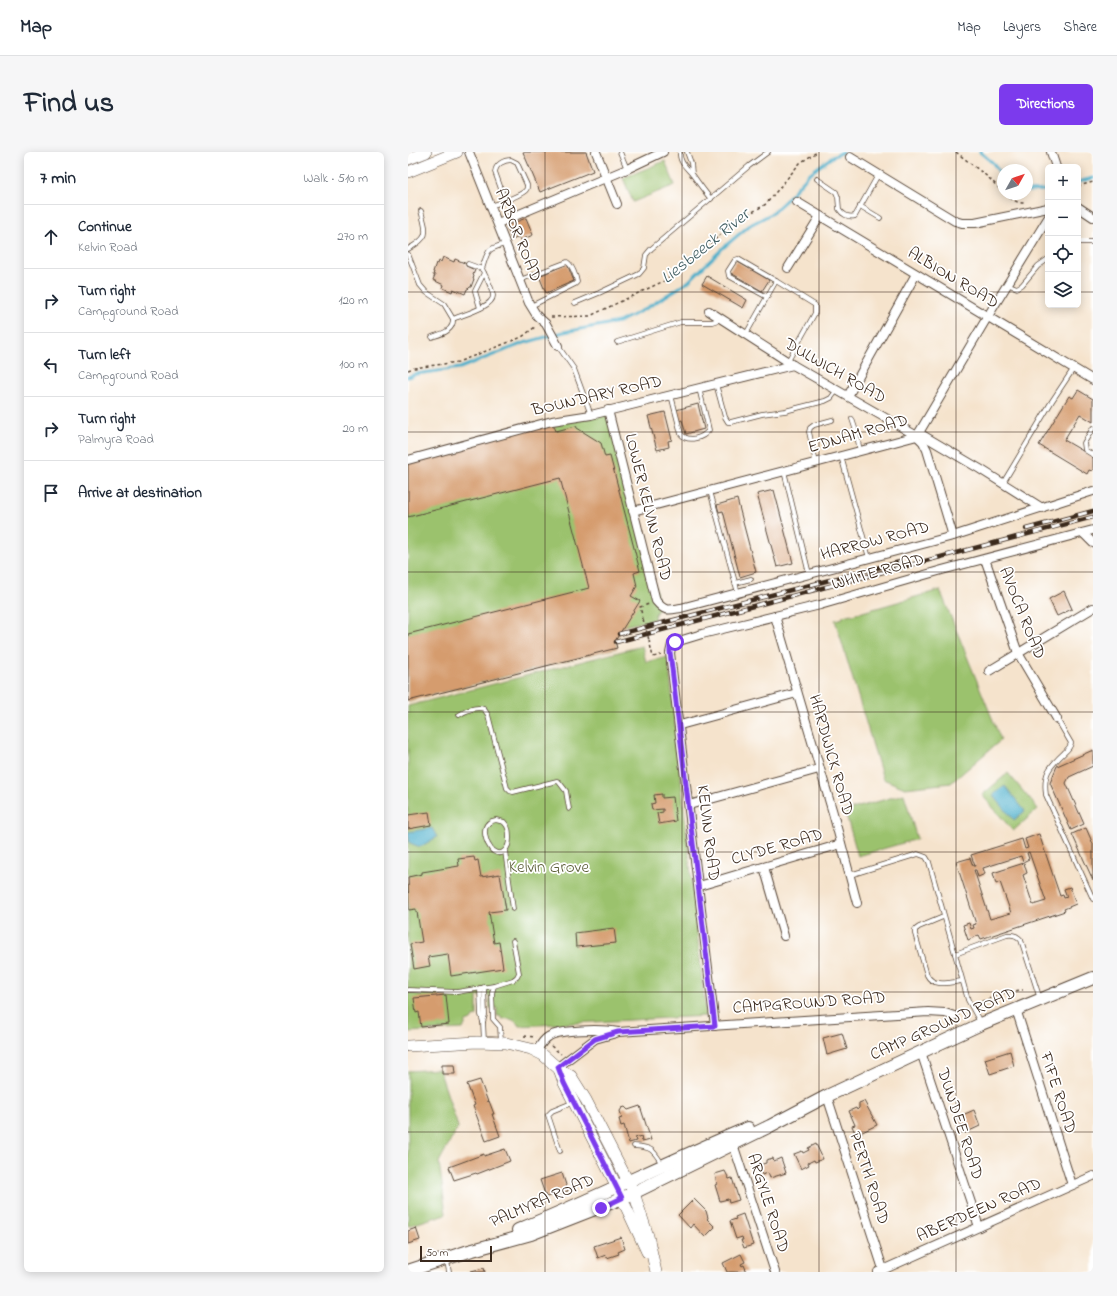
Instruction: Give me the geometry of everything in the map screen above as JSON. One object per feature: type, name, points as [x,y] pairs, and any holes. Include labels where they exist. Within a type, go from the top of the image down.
[{"type":"main road","points":[[408,159],[426,152]]},
{"type":"main road","points":[[408,172],[457,152]]},
{"type":"main road","name":"CAMP GROUND ROAD","points":[[634,1193],[770,1126],[808,1105],[920,1052],[1016,1009],[1093,978]]},
{"type":"main road","points":[[408,1046],[501,1042],[536,1052],[549,1059],[571,1076],[580,1089],[634,1193],[648,1236],[655,1268]]},
{"type":"main road","points":[[559,1068],[564,1083],[617,1187],[655,1268]]},
{"type":"main road","name":"CAMP GROUND ROAD","points":[[629,1182],[714,1142],[808,1105]]},
{"type":"main road","name":"PALMYRA ROAD","points":[[469,1251],[558,1214],[629,1182]]},
{"type":"main road","name":"PALMYRA ROAD","points":[[408,1271],[469,1251],[531,1234],[634,1193]]},
{"type":"street","name":"ARBOR ROAD","points":[[469,152],[530,306],[537,316],[546,324],[558,346]]},
{"type":"street","points":[[596,152],[617,204]]},
{"type":"street","points":[[498,223],[627,169],[663,152]]},
{"type":"street","points":[[1051,152],[1055,164]]},
{"type":"street","points":[[850,157],[955,221],[962,223],[975,223],[1045,209]]},
{"type":"street","name":"ALBION ROAD","points":[[797,202],[1093,380]]},
{"type":"street","points":[[1081,209],[1093,217]]},
{"type":"street","points":[[788,268],[820,216]]},
{"type":"street","name":"EDNAM ROAD","points":[[633,511],[860,451],[918,434],[1045,223]]},
{"type":"street","points":[[848,396],[916,274]]},
{"type":"street","name":"DULWICH ROAD","points":[[708,311],[837,390],[918,434],[927,450],[953,536]]},
{"type":"street","name":"BOUNDARY ROAD","points":[[408,460],[552,422],[592,415],[716,384],[791,363]]},
{"type":"street","name":"LOWER KELVIN ROAD","points":[[608,410],[656,601],[663,609]]},
{"type":"street","points":[[918,434],[1042,508]]},
{"type":"street","name":"HARROW ROAD","points":[[663,609],[670,610],[681,608],[953,536],[1093,491]]},
{"type":"street","name":"WHITE ROAD","points":[[672,644],[702,634],[820,605],[942,570],[1093,530]]},
{"type":"street","points":[[1083,533],[1093,543]]},
{"type":"street","name":"AVOCA ROAD","points":[[984,559],[1018,653],[1057,719]]},
{"type":"street","points":[[988,671],[1093,608]]},
{"type":"street","name":"HARDWICK ROAD","points":[[776,616],[797,693],[833,813],[857,903]]},
{"type":"street","name":"KELVIN ROAD","points":[[672,644],[670,652],[680,725],[715,1026]]},
{"type":"street","points":[[680,725],[797,693]]},
{"type":"street","points":[[689,805],[820,769]]},
{"type":"street","name":"CLYDE ROAD","points":[[699,886],[841,844]]},
{"type":"street","points":[[764,867],[784,936]]},
{"type":"street","name":"FIFE ROAD","points":[[1016,1009],[1072,1185]]},
{"type":"street","name":"CAMPGROUND ROAD","points":[[559,1068],[595,1039],[618,1032],[928,1012],[945,1013],[954,1016]]},
{"type":"street","name":"CAMPGROUND ROAD","points":[[536,1052],[547,1037],[560,1032],[607,1030],[618,1032]]},
{"type":"street","name":"DUNDEE ROAD","points":[[920,1052],[979,1227]]},
{"type":"street","name":"PERTH ROAD","points":[[827,1096],[880,1271]]},
{"type":"street","name":"ARGYLE ROAD","points":[[733,1144],[775,1272]]},
{"type":"street","name":"ABERDEEN ROAD","points":[[880,1271],[1093,1176]]},
{"type":"lane","points":[[620,152],[627,169]]},
{"type":"lane","points":[[680,152],[683,166],[692,174],[711,199]]},
{"type":"lane","points":[[687,152],[691,163],[692,174]]},
{"type":"lane","points":[[575,303],[639,274],[644,268],[644,258],[648,252],[749,166],[768,152]]},
{"type":"lane","points":[[490,206],[505,200],[524,192],[527,187],[517,163],[511,160],[501,163],[495,172],[505,200]]},
{"type":"lane","points":[[817,179],[836,192],[839,209],[847,216],[852,217],[879,174]]},
{"type":"lane","points":[[860,206],[880,218]]},
{"type":"lane","points":[[408,249],[424,237],[425,227],[421,211]]},
{"type":"lane","points":[[1081,242],[1093,242]]},
{"type":"lane","points":[[480,308],[475,291],[489,250],[506,244]]},
{"type":"lane","points":[[408,254],[420,285],[426,292],[444,304],[453,319],[453,326],[450,329],[432,338]]},
{"type":"lane","points":[[767,297],[729,276],[728,271],[733,261],[738,259],[813,304],[815,307],[815,313],[791,363]]},
{"type":"lane","points":[[1007,284],[1017,288],[1020,287],[1035,269],[1045,261]]},
{"type":"lane","points":[[520,280],[567,262],[571,266],[577,280],[575,284],[530,306]]},
{"type":"lane","points":[[453,319],[488,304],[493,297],[483,271],[468,264]]},
{"type":"lane","points":[[746,334],[776,281]]},
{"type":"lane","points":[[617,342],[681,322],[712,322],[721,319]]},
{"type":"lane","points":[[558,346],[574,369],[592,415]]},
{"type":"lane","points":[[1002,483],[1074,368]]},
{"type":"lane","points":[[716,384],[725,418],[728,422],[762,414],[785,411],[825,401],[831,398],[837,390]]},
{"type":"lane","points":[[670,395],[680,431],[683,436],[689,439],[703,436],[708,432],[709,428],[699,388]]},
{"type":"lane","points":[[852,419],[860,451]]},
{"type":"lane","points":[[816,462],[810,428],[814,424],[832,420]]},
{"type":"lane","points":[[1093,428],[1084,443],[1084,448],[1093,455]]},
{"type":"lane","points":[[841,456],[869,558]]},
{"type":"lane","points":[[784,471],[809,574]]},
{"type":"lane","points":[[710,491],[738,593]]},
{"type":"lane","points":[[735,583],[751,579]]},
{"type":"lane","points":[[459,714],[479,707],[484,709],[488,714],[507,788],[510,791],[513,792],[556,781],[560,782],[566,791],[569,809]]},
{"type":"lane","points":[[1057,719],[1071,743],[1069,748],[1056,761],[1048,772],[1045,780],[1046,795],[1093,899]]},
{"type":"lane","points":[[505,851],[499,853],[490,848],[485,837],[485,827],[491,821],[502,821],[508,828],[509,845],[505,851],[513,909]]},
{"type":"lane","points":[[849,875],[918,854],[924,855],[929,862],[943,917],[962,981],[970,1004],[981,1024]]},
{"type":"lane","points":[[943,917],[919,926],[915,930],[926,975],[930,981],[936,983],[962,981]]},
{"type":"lane","points":[[955,954],[1007,935],[1012,934],[1018,936],[1021,940],[1040,999]]},
{"type":"lane","points":[[408,990],[457,992],[494,986],[514,980],[518,976],[519,972],[513,941]]},
{"type":"lane","points":[[494,986],[492,993],[493,1019],[500,1027],[501,1042]]},
{"type":"lane","points":[[482,988],[481,1015],[483,1022],[484,1043]]},
{"type":"lane","points":[[560,1151],[548,1115],[552,1111],[574,1102]]},
{"type":"lane","points":[[634,1146],[644,1146],[651,1149],[663,1166]]},
{"type":"lane","points":[[446,1258],[449,1272]]},
{"type":"path","points":[[408,370],[458,362],[522,337],[539,325],[537,316],[558,318],[590,316],[666,280],[736,221],[766,204],[800,162],[817,152]]},
{"type":"path","points":[[956,152],[997,186]]},
{"type":"path","points":[[1081,185],[1093,182]]},
{"type":"path","points":[[1012,200],[1020,203],[1029,203]]},
{"type":"path","points":[[640,607],[653,657]]},
{"type":"path","points":[[970,1004],[1012,991],[1023,990]]},
{"type":"path","points":[[548,1044],[562,1055]]},
{"type":"green space","points":[[665,161],[675,185],[633,202],[623,178]]},
{"type":"green space","points":[[608,410],[660,606],[654,616],[655,619],[624,626],[615,641],[617,648],[408,701],[408,460]]},
{"type":"green space","points":[[940,590],[1001,740],[951,783],[905,788],[883,779],[835,620],[843,618],[843,616],[852,615]]},
{"type":"green space","name":"Kelvin Grove","points":[[642,646],[646,662],[668,657],[706,1016],[519,1026],[514,1020],[502,1019],[500,1016],[497,1016],[497,1008],[490,1008],[490,996],[477,996],[477,1016],[466,1022],[463,1029],[408,1032],[408,706]]},
{"type":"green space","points":[[1008,773],[1038,809],[1013,831],[982,795]]},
{"type":"green space","points":[[904,794],[917,839],[858,856],[845,811]]},
{"type":"green space","points":[[439,1069],[458,1127],[439,1162],[446,1214],[408,1226],[408,1071]]},
{"type":"water","points":[[1005,786],[1025,811],[1014,820],[993,795]]},
{"type":"water","points":[[432,828],[437,837],[420,847],[410,843],[408,832]]},
{"type":"building","points":[[523,152],[586,152],[593,171],[540,192]]},
{"type":"building","points":[[526,218],[533,235],[521,240],[519,237],[512,240],[506,226]]},
{"type":"building","points":[[443,257],[454,262],[455,259],[467,264],[466,266],[475,270],[471,287],[467,289],[465,294],[453,289],[452,292],[443,288],[444,285],[433,280],[435,275],[433,275],[433,272],[436,263],[438,264],[439,261],[441,262]]},
{"type":"building","points":[[736,261],[769,280],[762,291],[729,272]]},
{"type":"building","points":[[567,264],[574,281],[546,293],[539,276]]},
{"type":"building","points":[[707,276],[747,300],[743,308],[702,284]]},
{"type":"building","points":[[1078,390],[1093,399],[1093,422],[1080,414],[1064,440],[1093,457],[1093,469],[1092,471],[1089,470],[1087,474],[1039,445],[1069,396],[1073,398]]},
{"type":"building","points":[[698,404],[704,429],[686,434],[682,420],[679,421],[676,410]]},
{"type":"building","points":[[665,412],[672,440],[668,441],[669,447],[657,450],[648,416]]},
{"type":"building","points":[[552,421],[556,431],[576,426],[601,443],[605,457],[610,456],[640,571],[634,573],[637,586],[631,596],[640,601],[615,641],[617,648],[408,701],[408,634],[589,588],[560,478],[408,517],[408,460]]},
{"type":"building","points":[[774,490],[793,563],[777,567],[757,494]]},
{"type":"building","points":[[737,499],[756,572],[740,577],[723,511],[719,512],[717,505]]},
{"type":"building","points":[[1064,591],[1072,609],[1057,616],[1049,599]]},
{"type":"building","points":[[1093,750],[1093,766],[1069,777],[1066,783],[1084,824],[1071,830],[1050,783],[1057,766]]},
{"type":"building","points":[[662,794],[662,798],[673,797],[676,821],[659,824],[657,813],[663,812],[663,809],[652,810],[651,804],[655,803],[654,795]]},
{"type":"building","points":[[429,812],[431,825],[408,829],[408,815]]},
{"type":"building","points":[[1086,828],[1093,844],[1093,880],[1072,834]]},
{"type":"building","points":[[1039,834],[1060,896],[1063,895],[1064,898],[1067,897],[1064,889],[1070,887],[1076,904],[1064,909],[1065,911],[981,939],[979,935],[968,940],[963,925],[969,923],[971,929],[974,928],[973,925],[976,924],[956,862],[970,858],[973,866],[975,866],[971,855],[1022,839],[1025,849],[1028,848],[1025,839]],"holes":[[[1029,852],[1046,901],[1033,905],[1023,875],[1027,873],[1024,863],[993,873],[996,884],[1000,882],[1011,913],[990,919],[974,870],[976,870],[978,877],[985,874],[983,868],[1021,856],[1023,862],[1029,859],[1027,853]]]},
{"type":"building","points":[[474,857],[475,861],[478,860],[481,877],[500,874],[506,910],[489,912],[494,943],[499,942],[503,968],[451,976],[448,954],[428,957],[430,966],[414,969],[410,944],[422,942],[416,909],[409,910],[408,877],[422,874],[422,872],[459,866],[458,859]]},
{"type":"building","points":[[614,928],[616,943],[576,947],[575,933]]},
{"type":"building","points":[[446,995],[449,1024],[421,1027],[419,1012],[416,1013],[414,998]]},
{"type":"building","points":[[842,1033],[847,1049],[827,1055],[823,1038]]},
{"type":"building","points":[[1010,1051],[1014,1066],[990,1074],[985,1059]]},
{"type":"building","points":[[442,1065],[454,1065],[455,1074],[442,1074]]},
{"type":"building","points":[[480,1080],[494,1114],[492,1114],[500,1136],[486,1141],[473,1106],[475,1105],[467,1084]]},
{"type":"building","points":[[864,1101],[877,1125],[856,1135],[852,1126],[855,1125],[849,1111],[856,1108],[857,1110],[859,1108],[859,1103]]},
{"type":"building","points":[[640,1106],[651,1140],[642,1142],[641,1136],[635,1138],[636,1141],[629,1143],[624,1125],[621,1126],[619,1119],[622,1118],[620,1111],[625,1107],[628,1110]]},
{"type":"building","points":[[974,1110],[980,1126],[965,1133],[958,1117]]},
{"type":"building","points":[[816,1144],[823,1159],[815,1162],[814,1160],[808,1163],[809,1165],[801,1169],[794,1154],[802,1151],[803,1153],[809,1150],[808,1148]]},
{"type":"building","points":[[505,1149],[510,1161],[477,1174],[476,1173],[454,1180],[449,1167],[484,1154],[484,1156]]},
{"type":"building","points":[[773,1158],[774,1161],[781,1158],[786,1173],[770,1178],[768,1173],[762,1175],[759,1165],[766,1163],[766,1160]]},
{"type":"building","points":[[725,1171],[729,1179],[732,1178],[739,1200],[729,1203],[728,1199],[720,1201],[715,1185],[717,1184],[715,1174]]},
{"type":"building","points":[[562,1173],[568,1191],[546,1197],[540,1180]]},
{"type":"building","points":[[694,1199],[706,1211],[707,1219],[715,1227],[705,1237],[693,1224],[690,1228],[678,1215]]},
{"type":"building","points":[[743,1214],[753,1245],[744,1248],[741,1240],[743,1240],[742,1237],[736,1239],[730,1221]]},
{"type":"building","points":[[416,1228],[420,1240],[408,1244],[408,1231]]},
{"type":"building","points":[[621,1237],[625,1249],[618,1252],[619,1254],[607,1258],[606,1255],[598,1258],[594,1246]]},
{"type":"building","points":[[741,1254],[745,1262],[741,1264],[742,1266],[744,1265],[747,1272],[727,1272],[723,1263]]},
{"type":"building","points":[[484,1268],[485,1272],[471,1272],[471,1271]]},
{"type":"waterway","name":"Liesbeeck River","points":[[408,377],[416,374],[460,368],[524,343],[564,332],[619,322],[645,309],[688,282],[724,247],[750,225],[771,214],[786,200],[809,174],[832,157],[843,152]]},
{"type":"waterway","name":"Liesbeeck River","points":[[980,152],[993,163],[997,169]]},
{"type":"waterway","name":"Liesbeeck River","points":[[1081,181],[1093,178]]},
{"type":"waterway","name":"Liesbeeck River","points":[[1033,191],[1045,190]]},
{"type":"railway","points":[[1026,529],[1093,511]]},
{"type":"railway","points":[[616,642],[1093,517]]},
{"type":"railway","points":[[619,634],[900,562]]},
{"type":"route","points":[[601,1208],[622,1198],[564,1083],[558,1067],[595,1039],[618,1032],[715,1026],[680,725],[670,652],[672,644],[675,642]]}]
